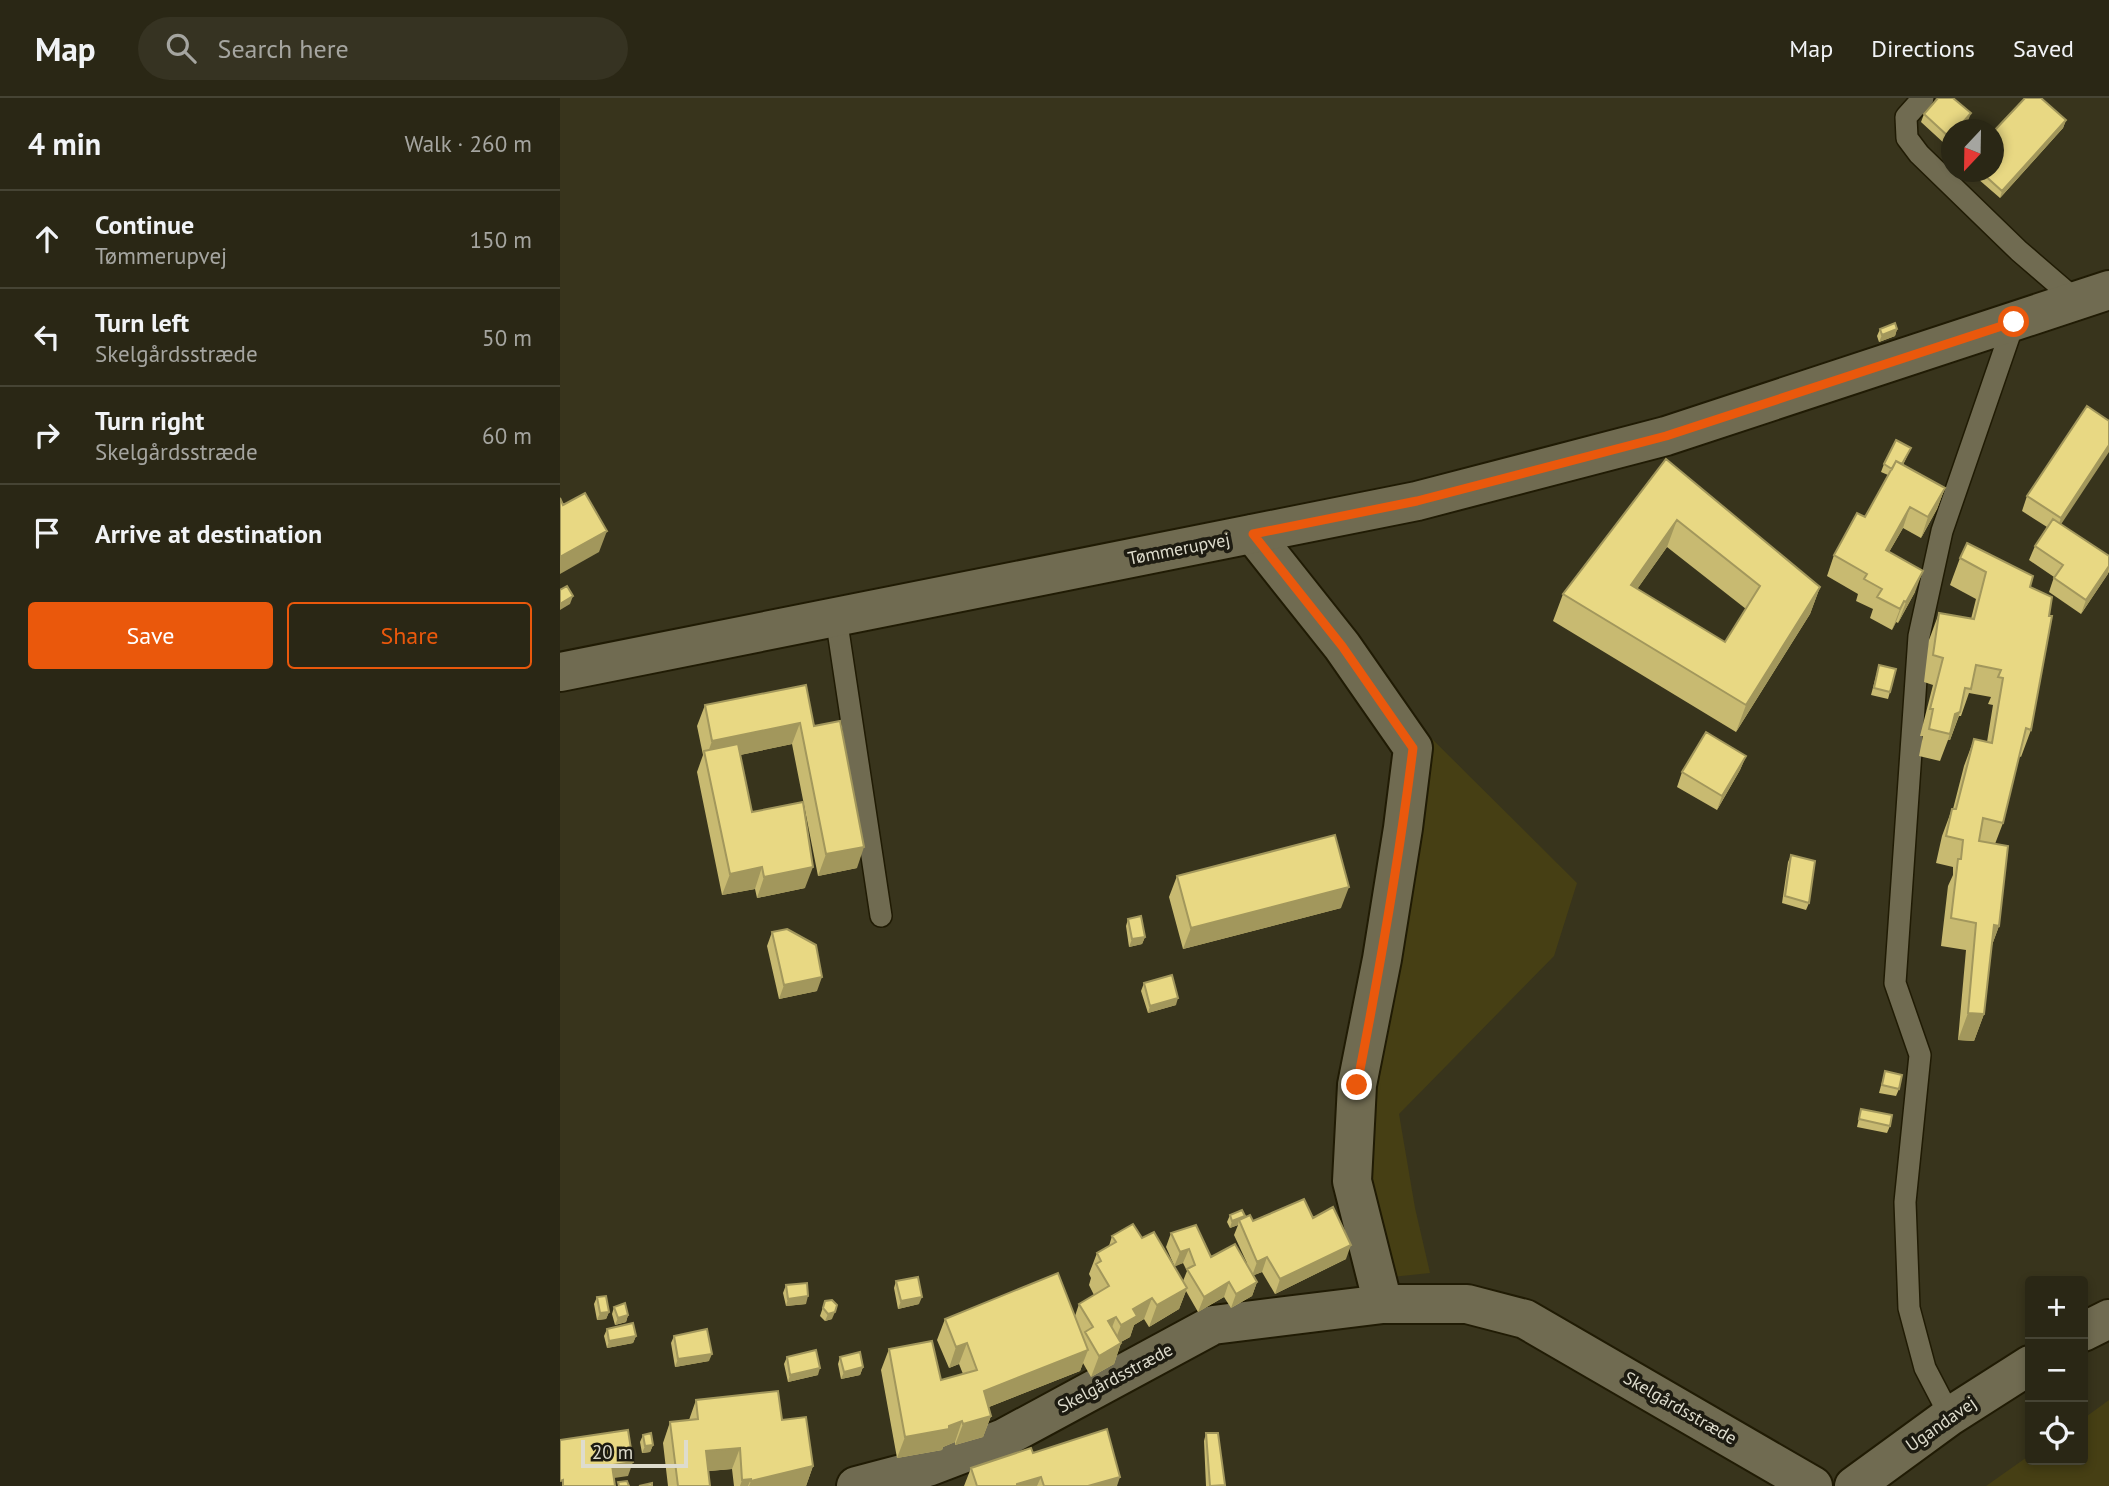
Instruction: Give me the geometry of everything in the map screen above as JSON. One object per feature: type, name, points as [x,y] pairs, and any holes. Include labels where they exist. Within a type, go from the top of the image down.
[{"type":"street","name":"Tømmerupvej","points":[[560,672],[1417,501],[1666,436],[2093,296]]},
{"type":"street","points":[[1253,534],[1342,646],[1413,748],[1382,959],[1357,1085],[1352,1181],[1383,1304]]},
{"type":"street","name":"Skelgårdsstræde","points":[[856,1486],[928,1467],[1004,1438],[1213,1325],[1383,1304],[1467,1304],[1525,1319],[1814,1486]]},
{"type":"street","points":[[2088,1330],[2109,1319]]},
{"type":"street","name":"Ugandavej","points":[[1854,1486],[1950,1416],[2025,1368]]},
{"type":"lane","points":[[1923,98],[1906,117],[1907,138],[1913,146],[2019,251],[2093,296]]},
{"type":"lane","points":[[1950,1416],[1925,1368],[1909,1308],[1905,1202],[1920,1055],[1895,983],[1919,636],[1942,530],[2014,322]]},
{"type":"lane","points":[[836,617],[881,916]]},
{"type":"shaded area","points":[[1418,725],[1577,883],[1554,956],[1399,1114],[1415,1208],[1430,1273],[1392,1277],[1370,1183],[1371,1080],[1432,758]]},
{"type":"shaded area","points":[[2109,1400],[2109,1486],[1986,1486],[2025,1459],[2025,1465],[2088,1465],[2088,1415]]},
{"type":"building","points":[[1938,98],[1953,98],[1971,113],[1966,119],[1941,119],[1941,130],[1924,114]]},
{"type":"building","points":[[2025,98],[2041,98],[2066,120],[2002,191],[1992,182],[2004,182],[2004,120]]},
{"type":"building","points":[[1895,323],[1897,329],[1882,335],[1880,329]]},
{"type":"building","points":[[2087,406],[2109,421],[2109,445],[2061,518],[2027,496]]},
{"type":"building","points":[[1896,440],[1911,448],[1902,464],[1896,461],[1892,469],[1884,464]]},
{"type":"building","points":[[1666,459],[1820,587],[1746,705],[1563,594]],"holes":[[[1677,520],[1760,586],[1725,642],[1631,585]]]},
{"type":"building","points":[[1896,461],[1945,488],[1928,517],[1910,507],[1886,550],[1923,571],[1900,609],[1877,597],[1882,589],[1864,579],[1867,574],[1834,555],[1857,513],[1865,517]]},
{"type":"building","points":[[585,493],[607,531],[560,557],[560,498],[563,505]]},
{"type":"building","points":[[2053,519],[2109,556],[2109,566],[2086,600],[2054,578],[2063,565],[2035,546]]},
{"type":"building","points":[[1967,543],[2033,576],[2030,587],[2052,597],[2049,616],[2052,616],[2031,730],[2026,728],[2003,823],[1983,818],[1979,841],[2008,846],[1999,926],[1994,925],[1984,1014],[1968,1013],[1976,923],[1951,918],[1963,840],[1946,836],[1952,809],[1956,809],[1974,739],[1992,743],[2003,678],[1998,677],[2001,670],[1976,665],[1971,689],[1965,688],[1960,712],[1955,714],[1950,734],[1929,729],[1933,709],[1930,709],[1943,658],[1933,655],[1939,613],[1974,619],[1986,572],[1960,558]]},
{"type":"building","points":[[567,586],[573,596],[560,604],[560,590]]},
{"type":"building","points":[[1879,665],[1896,669],[1890,692],[1874,688]]},
{"type":"building","points":[[806,685],[814,726],[840,721],[864,847],[826,854],[800,723],[712,741],[705,705]]},
{"type":"building","points":[[1706,732],[1746,756],[1722,796],[1682,772]]},
{"type":"building","points":[[738,744],[752,812],[803,802],[813,867],[764,877],[762,867],[730,874],[704,751]]},
{"type":"building","points":[[1335,835],[1349,887],[1191,928],[1177,876]]},
{"type":"building","points":[[1791,855],[1815,861],[1809,903],[1785,896]]},
{"type":"building","points":[[1141,916],[1145,937],[1132,939],[1128,919]]},
{"type":"building","points":[[787,929],[816,945],[822,977],[784,985],[772,932]]},
{"type":"building","points":[[1172,975],[1178,998],[1150,1006],[1144,983]]},
{"type":"building","points":[[1885,1071],[1902,1075],[1899,1089],[1882,1085]]},
{"type":"building","points":[[1861,1109],[1892,1115],[1890,1126],[1859,1119]]},
{"type":"building","points":[[1304,1199],[1313,1218],[1333,1207],[1351,1245],[1280,1279],[1267,1257],[1257,1262],[1239,1220],[1250,1215],[1253,1221]]},
{"type":"building","points":[[1242,1210],[1245,1216],[1232,1221],[1230,1215]]},
{"type":"building","points":[[1133,1224],[1142,1238],[1154,1232],[1187,1288],[1157,1305],[1152,1298],[1133,1309],[1137,1316],[1121,1325],[1116,1317],[1108,1321],[1121,1343],[1099,1356],[1085,1332],[1093,1327],[1079,1304],[1109,1286],[1096,1264],[1101,1261],[1097,1253],[1116,1242],[1112,1236]]},
{"type":"building","points":[[1196,1225],[1211,1257],[1235,1244],[1257,1282],[1236,1294],[1229,1282],[1204,1297],[1187,1269],[1195,1265],[1189,1249],[1180,1252],[1171,1233]]},
{"type":"building","points":[[1058,1273],[1088,1350],[984,1391],[991,1416],[963,1424],[962,1421],[949,1426],[949,1429],[905,1437],[889,1349],[932,1341],[941,1380],[977,1370],[967,1343],[956,1347],[945,1319]]},
{"type":"building","points":[[918,1277],[922,1297],[901,1301],[896,1281]]},
{"type":"building","points":[[807,1283],[808,1296],[788,1299],[786,1285]]},
{"type":"building","points":[[606,1296],[609,1312],[600,1313],[597,1297]]},
{"type":"building","points":[[832,1300],[837,1305],[835,1312],[828,1314],[823,1308],[825,1301]]},
{"type":"building","points":[[625,1303],[628,1315],[618,1318],[614,1307]]},
{"type":"building","points":[[633,1323],[636,1336],[609,1341],[607,1329]]},
{"type":"building","points":[[707,1329],[712,1354],[678,1359],[674,1336]]},
{"type":"building","points":[[816,1350],[820,1368],[790,1375],[787,1357]]},
{"type":"building","points":[[860,1352],[863,1367],[844,1372],[840,1357]]},
{"type":"building","points":[[778,1391],[782,1420],[806,1417],[813,1466],[751,1481],[742,1480],[740,1448],[706,1451],[710,1486],[678,1486],[670,1422],[698,1419],[696,1400]]},
{"type":"building","points":[[1107,1429],[1120,1477],[1088,1486],[1044,1486],[1041,1477],[1017,1486],[977,1486],[971,1468],[1031,1448],[1033,1453]]},
{"type":"building","points":[[628,1430],[633,1462],[612,1465],[615,1486],[563,1486],[563,1480],[560,1481],[560,1440]]},
{"type":"building","points":[[651,1433],[653,1445],[645,1446],[643,1435]]},
{"type":"building","points":[[1206,1433],[1218,1433],[1225,1485],[1210,1486]]},
{"type":"building","points":[[627,1481],[629,1486],[619,1486],[618,1482]]},
{"type":"route","points":[[1357,1085],[1382,959],[1413,748],[1342,646],[1253,534],[1417,501],[1666,436],[2014,322]]}]
